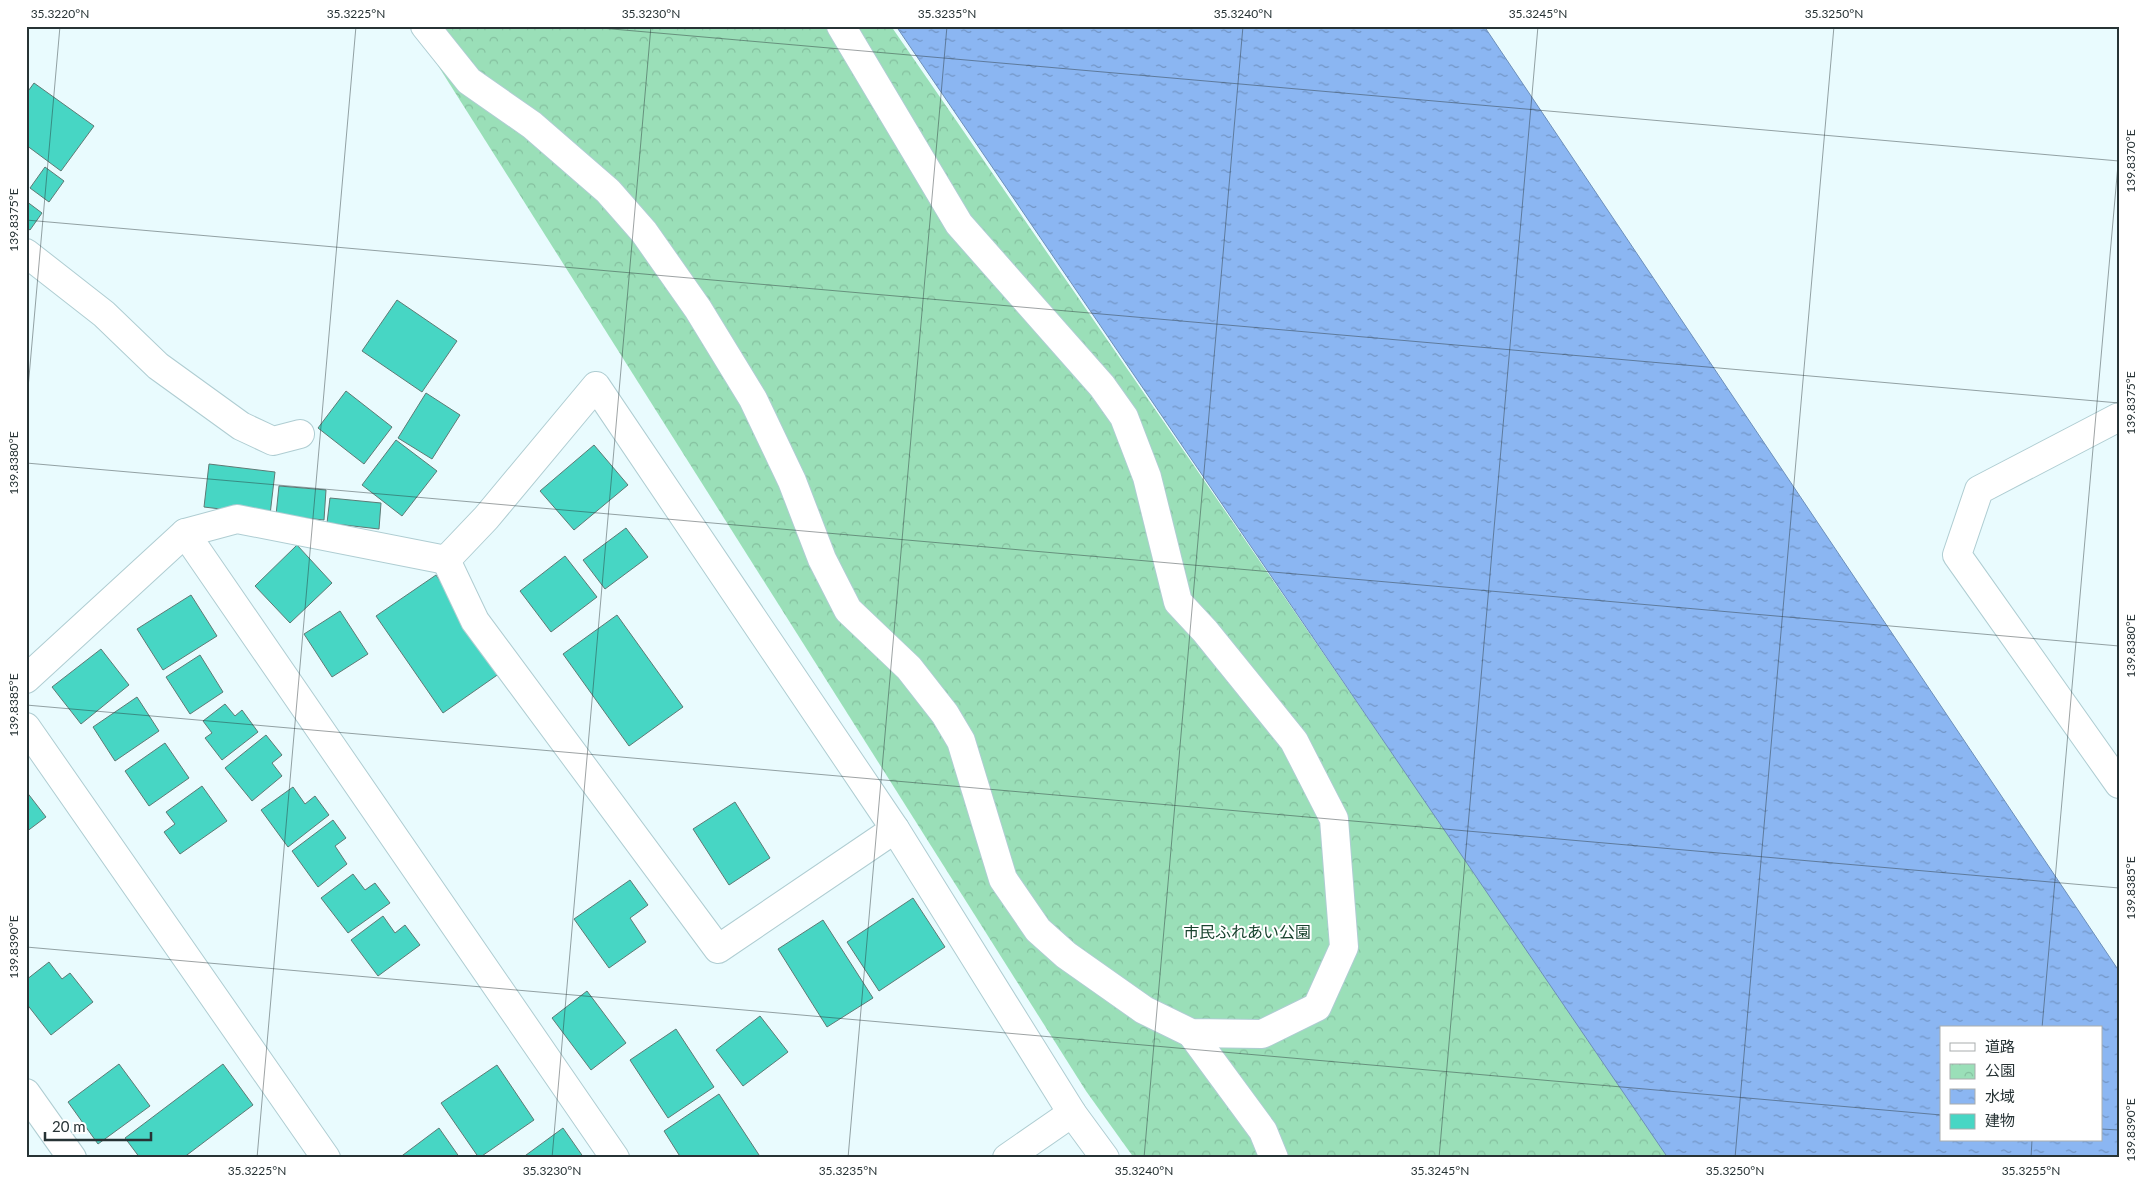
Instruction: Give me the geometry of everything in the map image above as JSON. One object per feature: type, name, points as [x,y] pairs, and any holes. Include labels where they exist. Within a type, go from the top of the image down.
[{"type":"street","points":[[433,28],[468,81],[532,125],[608,191],[644,232],[698,309],[753,399],[792,481],[822,559],[848,610],[909,668],[946,714],[961,741],[1003,879],[1038,930],[1066,956],[1144,1010],[1191,1033],[1262,1034],[1317,1008],[1344,947],[1334,818],[1294,741],[1205,631],[1178,602],[1146,477],[1124,417],[1102,386],[959,224],[841,26]]},
{"type":"street","points":[[26,252],[104,314],[158,366],[241,426],[273,441],[300,434]]},
{"type":"street","points":[[446,560],[486,518],[596,386],[895,829],[1072,1112],[1105,1158]]},
{"type":"street","points":[[2119,417],[1979,490],[1957,555],[2119,784]]},
{"type":"street","points":[[26,679],[185,533],[237,519],[446,560]]},
{"type":"street","points":[[185,533],[615,1158]]},
{"type":"street","points":[[446,560],[474,621],[718,949],[895,829]]},
{"type":"street","points":[[26,727],[326,1158]]},
{"type":"street","points":[[1191,1033],[1263,1131],[1274,1158]]},
{"type":"street","points":[[26,1093],[72,1158]]},
{"type":"street","points":[[1007,1158],[1072,1112]]},
{"type":"green space","name":"市民ふれあい公園","points":[[413,26],[891,26],[1671,1158],[1134,1158],[1086,1091]]},
{"type":"water","points":[[896,26],[1484,26],[2119,971],[2119,1158],[1668,1158]]},
{"type":"building","points":[[34,83],[94,126],[61,171],[26,145],[26,94]]},
{"type":"building","points":[[45,167],[64,181],[49,202],[30,188]]},
{"type":"building","points":[[26,201],[42,213],[30,230],[26,227]]},
{"type":"building","points":[[397,300],[457,341],[422,392],[362,351]]},
{"type":"building","points":[[346,391],[392,427],[364,464],[318,428]]},
{"type":"building","points":[[426,393],[460,415],[432,459],[398,438]]},
{"type":"building","points":[[396,440],[437,471],[402,516],[362,485]]},
{"type":"building","points":[[594,445],[628,485],[574,530],[540,491]]},
{"type":"building","points":[[209,464],[275,472],[270,515],[204,507]]},
{"type":"building","points":[[279,486],[326,490],[324,520],[276,515]]},
{"type":"building","points":[[330,498],[381,503],[379,529],[327,523]]},
{"type":"building","points":[[626,528],[648,557],[605,589],[583,560]]},
{"type":"building","points":[[297,545],[332,583],[290,623],[255,586]]},
{"type":"building","points":[[565,556],[597,597],[551,632],[520,591]]},
{"type":"building","points":[[436,575],[503,671],[443,713],[376,616]]},
{"type":"building","points":[[191,595],[217,636],[163,670],[137,629]]},
{"type":"building","points":[[340,611],[368,654],[332,677],[304,634]]},
{"type":"building","points":[[617,615],[683,707],[629,746],[563,654]]},
{"type":"building","points":[[101,649],[129,685],[81,724],[52,687]]},
{"type":"building","points":[[200,655],[223,692],[190,714],[166,677]]},
{"type":"building","points":[[137,697],[159,731],[115,761],[93,727]]},
{"type":"building","points":[[225,704],[235,716],[242,710],[258,732],[222,760],[205,738],[212,733],[203,721]]},
{"type":"building","points":[[266,735],[282,755],[272,763],[282,776],[252,801],[225,768]]},
{"type":"building","points":[[165,743],[189,778],[149,806],[125,771]]},
{"type":"building","points":[[202,786],[227,821],[180,854],[164,832],[175,824],[166,812]]},
{"type":"building","points":[[293,787],[305,804],[315,796],[329,815],[288,847],[261,810]]},
{"type":"building","points":[[26,791],[46,817],[26,832]]},
{"type":"building","points":[[735,802],[770,858],[729,885],[693,829]]},
{"type":"building","points":[[333,820],[346,838],[335,846],[347,864],[318,887],[292,851]]},
{"type":"building","points":[[353,874],[365,890],[375,883],[390,903],[348,933],[321,898]]},
{"type":"building","points":[[630,880],[648,905],[630,918],[646,942],[609,968],[574,919]]},
{"type":"building","points":[[913,898],[945,947],[879,991],[847,942]]},
{"type":"building","points":[[383,916],[395,933],[405,925],[420,945],[378,976],[351,940]]},
{"type":"building","points":[[823,920],[873,998],[827,1027],[778,949]]},
{"type":"building","points":[[49,962],[62,979],[70,973],[93,1002],[51,1035],[26,1003],[26,980]]},
{"type":"building","points":[[587,991],[626,1043],[591,1070],[552,1018]]},
{"type":"building","points":[[760,1016],[788,1052],[743,1086],[716,1050]]},
{"type":"building","points":[[676,1029],[714,1087],[668,1118],[630,1060]]},
{"type":"building","points":[[119,1064],[150,1106],[98,1144],[68,1102]]},
{"type":"building","points":[[223,1064],[253,1105],[183,1158],[140,1158],[125,1138]]},
{"type":"building","points":[[497,1065],[534,1120],[479,1158],[441,1103]]},
{"type":"building","points":[[719,1094],[761,1158],[681,1158],[664,1131]]},
{"type":"building","points":[[439,1128],[460,1158],[399,1158]]},
{"type":"building","points":[[563,1128],[584,1158],[522,1158]]}]
